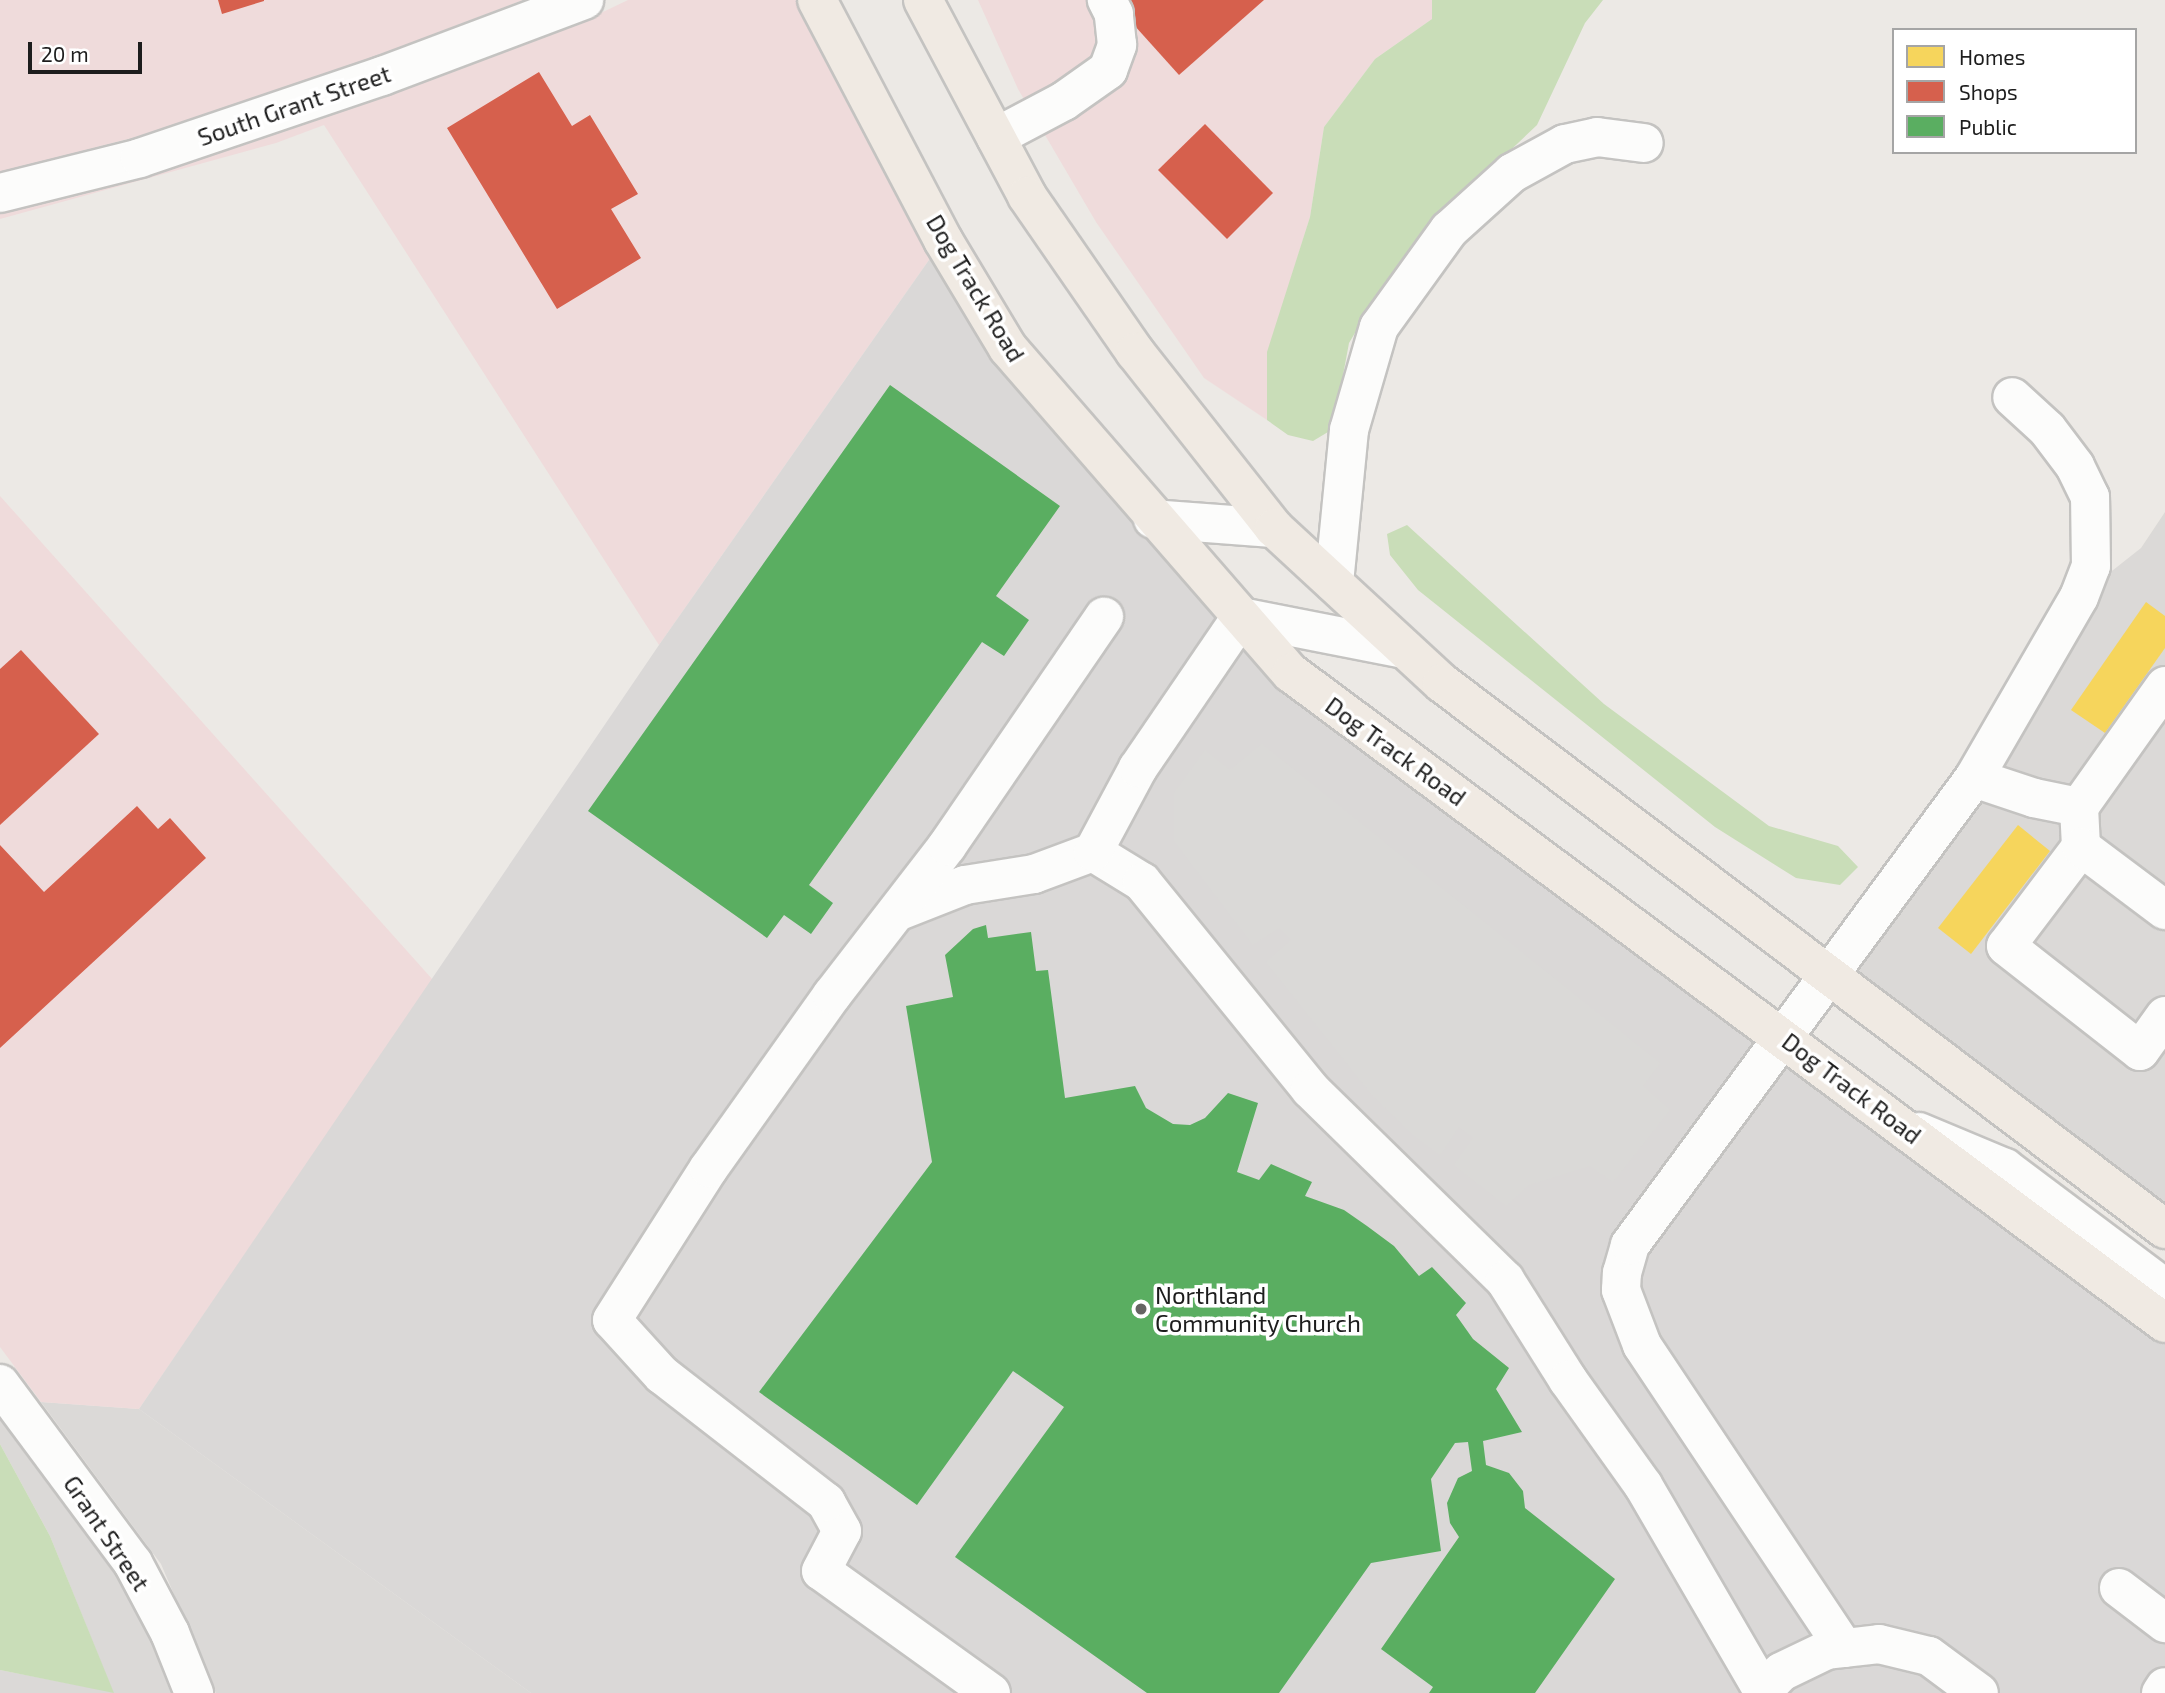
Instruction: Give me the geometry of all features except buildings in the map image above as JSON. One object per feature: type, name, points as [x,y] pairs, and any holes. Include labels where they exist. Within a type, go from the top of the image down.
[{"type":"main road","name":"Dog Track Road","points":[[817,0],[943,240],[1007,348],[1153,519],[1291,673],[1786,1038],[2165,1323]]},
{"type":"main road","points":[[923,0],[1027,196],[1135,352],[1274,528],[1442,683],[1828,978],[2165,1229]]},
{"type":"street","name":"South Grant Street","points":[[0,193],[140,158],[382,76],[584,0]]},
{"type":"street","points":[[996,137],[1064,101],[1108,70],[1117,45],[1114,14],[1107,0]]},
{"type":"street","points":[[1334,583],[1349,430],[1379,327],[1456,222],[1512,173],[1565,144],[1597,137],[1644,143]]},
{"type":"street","points":[[1844,1648],[1642,1345],[1621,1290],[1630,1245],[1786,1038],[1974,778],[2035,679],[2091,566],[2090,497],[2075,466],[2047,429],[2012,397]]},
{"type":"street","points":[[1153,519],[1274,528]]},
{"type":"street","points":[[991,1693],[821,1571],[842,1531],[826,1502],[662,1375],[612,1320],[709,1168],[832,995],[898,912],[1104,617]]},
{"type":"street","points":[[898,912],[965,885],[1034,874],[1093,852],[1138,768],[1241,617],[1404,649]]},
{"type":"street","points":[[2165,685],[2079,807],[2081,847],[2006,946],[2140,1051],[2165,1016]]},
{"type":"street","points":[[1974,778],[2034,798],[2079,807]]},
{"type":"street","points":[[2081,847],[2165,910]]},
{"type":"street","points":[[1093,852],[1142,882],[1310,1089],[1505,1280],[1567,1380],[1643,1485],[1762,1692],[1781,1672],[1827,1650],[1879,1644],[1929,1656],[1979,1693]]},
{"type":"street","points":[[1900,1125],[2005,1168],[2165,1288]]},
{"type":"street","name":"Grant Street","points":[[0,1384],[133,1563],[170,1633],[194,1693]]},
{"type":"street","points":[[2119,1588],[2165,1623]]},
{"type":"street","points":[[2161,1693],[2165,1687]]},
{"type":"shaded area","points":[[0,0],[523,0],[377,56],[136,137],[0,172]]},
{"type":"shaded area","points":[[628,0],[817,0],[943,240],[659,645],[324,125],[276,143],[0,219],[0,214],[142,178],[386,96],[580,23]]},
{"type":"shaded area","points":[[978,0],[1432,0],[1432,19],[1375,59],[1324,127],[1310,217],[1268,352],[1267,420],[1204,378],[1096,222],[1018,89]]},
{"type":"shaded area","name":"Northland Community Church","points":[[943,240],[1291,673],[2165,1323],[2165,1693],[531,1693],[139,1409],[659,645]]},
{"type":"shaded area","points":[[0,496],[433,980],[139,1409],[41,1402],[0,1347]]},
{"type":"shaded area","points":[[2165,512],[2165,1229],[1828,977],[2079,597],[2141,548]]},
{"type":"shaded area","points":[[1262,744],[1660,1063],[1643,1086],[1670,1110],[1613,1182],[1590,1166],[1529,1185],[1506,1206],[1454,1165],[1473,1138],[1459,1127],[1440,1155],[1412,1134],[1372,1095],[1266,962],[1291,940],[1279,928],[1253,945],[1174,841],[1174,793],[1205,750],[1230,770]]},
{"type":"shaded area","points":[[41,1402],[139,1409],[531,1693],[216,1693],[161,1564]]},
{"type":"shaded area","points":[[0,1420],[116,1576],[152,1644],[171,1693],[0,1693],[0,1670],[113,1692],[50,1536],[0,1444]]},
{"type":"green space","points":[[1432,0],[1603,0],[1585,23],[1537,125],[1444,213],[1383,286],[1349,343],[1333,429],[1313,441],[1288,435],[1267,420],[1267,352],[1310,217],[1324,127],[1375,59],[1432,19]]},
{"type":"green space","points":[[1407,525],[1604,704],[1769,826],[1838,846],[1858,867],[1840,885],[1796,878],[1715,827],[1418,590],[1390,555],[1387,534]]},
{"type":"green space","points":[[0,1444],[50,1536],[114,1693],[0,1670]]},
{"type":"place","name":"Northland Community Church","points":[[1141,1309]]}]
